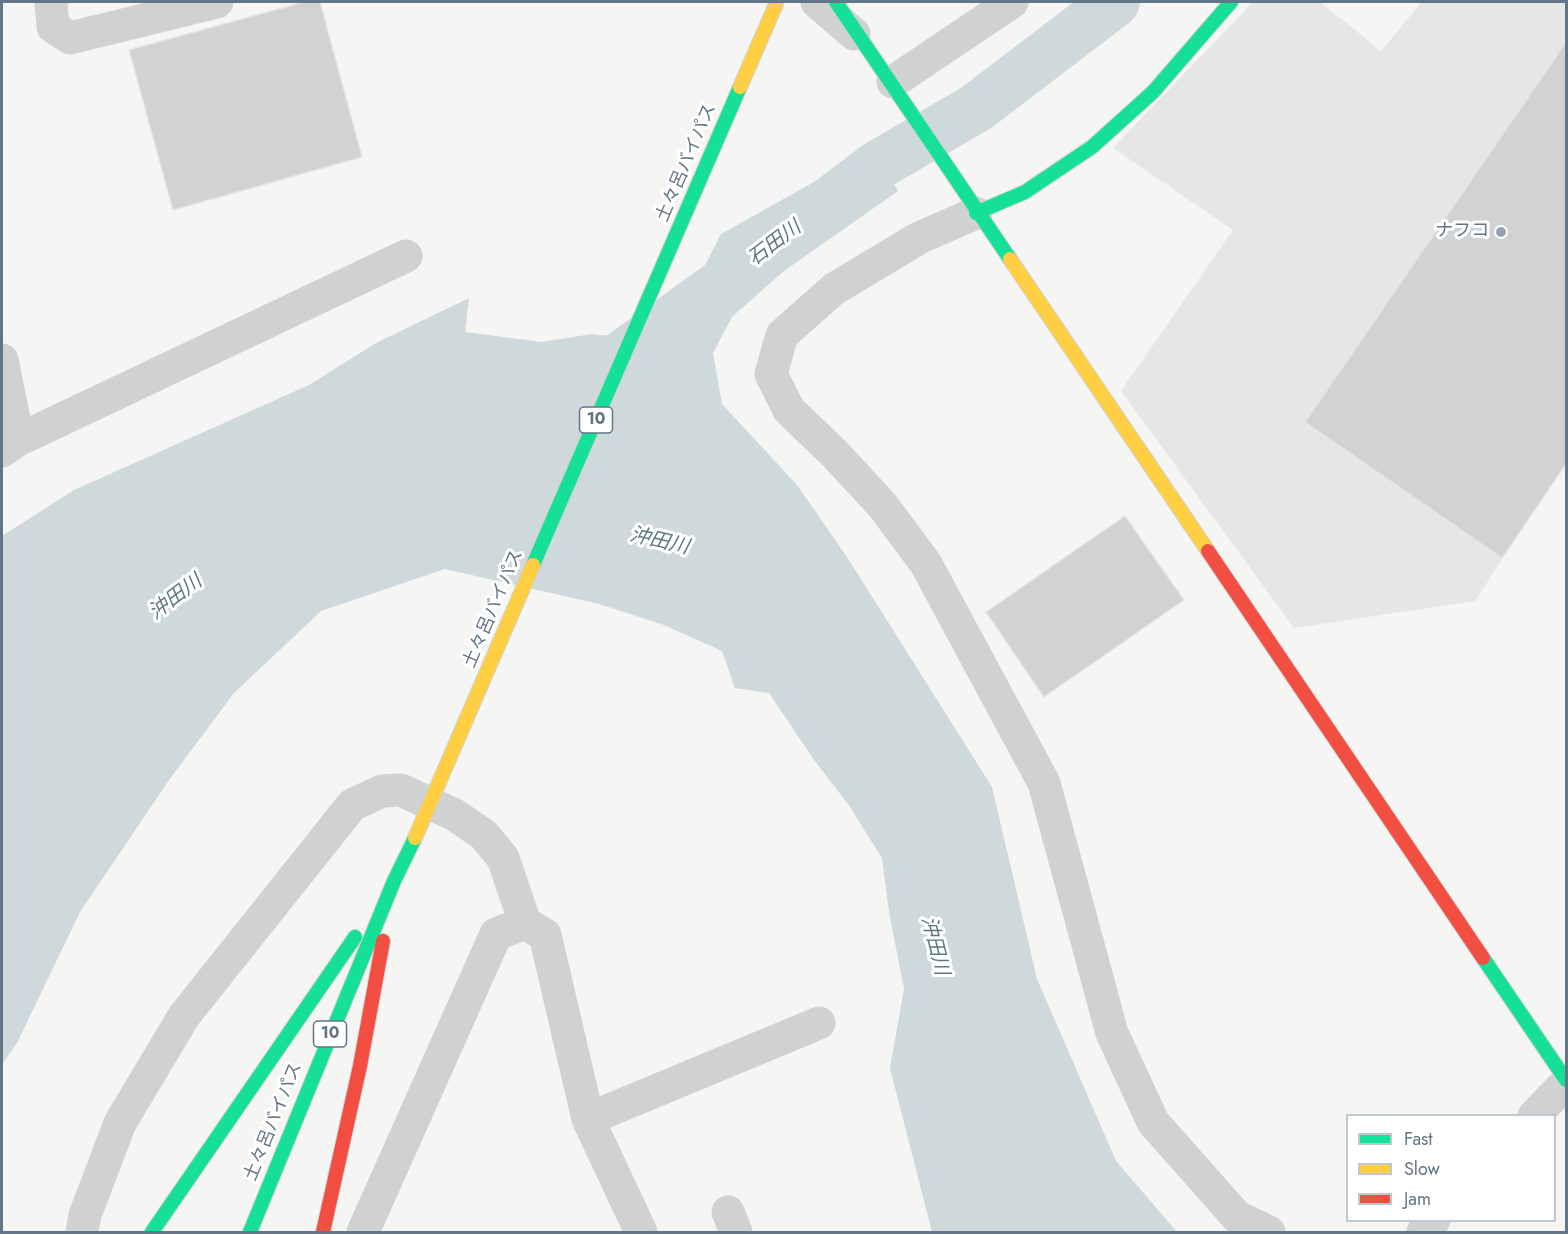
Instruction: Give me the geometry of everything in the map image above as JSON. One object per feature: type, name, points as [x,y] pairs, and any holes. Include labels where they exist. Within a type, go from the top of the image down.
[{"type":"main road","name":"土々呂バイパス","points":[[250,1233],[268,1183],[394,881],[415,838],[777,2]]},
{"type":"main road","points":[[836,2],[899,91],[976,213],[1566,1082]]},
{"type":"main road","points":[[976,213],[1025,192],[1092,147],[1154,92],[1231,2]]},
{"type":"main road","points":[[152,1233],[394,881]]},
{"type":"main road","points":[[323,1233],[360,1066],[394,881]]},
{"type":"street","points":[[51,2],[53,27],[70,38],[217,2]]},
{"type":"street","points":[[817,2],[862,41]]},
{"type":"street","points":[[899,91],[1012,2]]},
{"type":"street","points":[[976,213],[919,238],[834,289],[782,335],[771,374],[789,410],[834,453],[883,506],[926,564],[1044,783],[1112,1033],[1153,1122],[1237,1217],[1269,1233]]},
{"type":"street","points":[[2,360],[10,446],[406,256]]},
{"type":"street","points":[[82,1233],[85,1215],[120,1123],[184,1016],[352,805],[382,791],[401,790],[455,815],[484,835],[503,858],[525,923],[545,936],[588,1119],[641,1233]]},
{"type":"street","points":[[363,1233],[496,934],[525,923]]},
{"type":"street","points":[[588,1119],[819,1023]]},
{"type":"street","points":[[1536,1114],[1566,1082]]},
{"type":"shaded area","points":[[1253,2],[1320,2],[1381,51],[1422,2],[1566,2],[1566,462],[1475,601],[1294,628],[1121,391],[1233,230],[1113,148]]},
{"type":"water","name":"沖田川","points":[[873,149],[898,191],[784,271],[732,317],[713,353],[722,404],[797,485],[847,557],[992,787],[1037,979],[1116,1161],[1177,1232],[932,1232],[890,1068],[904,989],[889,912],[882,858],[848,804],[814,760],[769,693],[735,688],[722,651],[664,625],[599,604],[445,569],[321,611],[234,693],[169,780],[80,912],[17,1043],[2,1064],[2,536],[74,490],[309,385],[376,343],[469,298],[465,332],[542,342],[592,334],[674,344],[685,335],[696,283],[721,234]]},
{"type":"building","points":[[304,2],[320,2],[362,157],[173,210],[129,50]]},
{"type":"building","name":"ナフコ","points":[[1566,42],[1566,464],[1502,558],[1305,422]]},
{"type":"building","points":[[1125,516],[1184,600],[1044,697],[986,612]]},
{"type":"waterway","name":"石田川","points":[[828,203],[878,165],[976,108],[1115,2]]},
{"type":"waterway","name":"石田川","points":[[596,374],[745,267]]},
{"type":"traffic: fast","points":[[836,2],[1010,259]]},
{"type":"traffic: fast","points":[[976,213],[1025,192],[1092,147],[1153,92],[1231,2]]},
{"type":"traffic: fast","points":[[533,565],[740,87]]},
{"type":"traffic: fast","points":[[250,1232],[394,881],[415,838]]},
{"type":"traffic: fast","points":[[152,1232],[355,937]]},
{"type":"traffic: fast","points":[[1483,958],[1566,1080]]},
{"type":"traffic: slow","points":[[740,87],[777,2]]},
{"type":"traffic: slow","points":[[1010,259],[1208,551]]},
{"type":"traffic: slow","points":[[415,838],[533,565]]},
{"type":"traffic: jam","points":[[1208,551],[1483,958]]},
{"type":"traffic: jam","points":[[323,1232],[360,1066],[383,941]]},
{"type":"place","name":"ナフコ","points":[[1501,232]]}]
